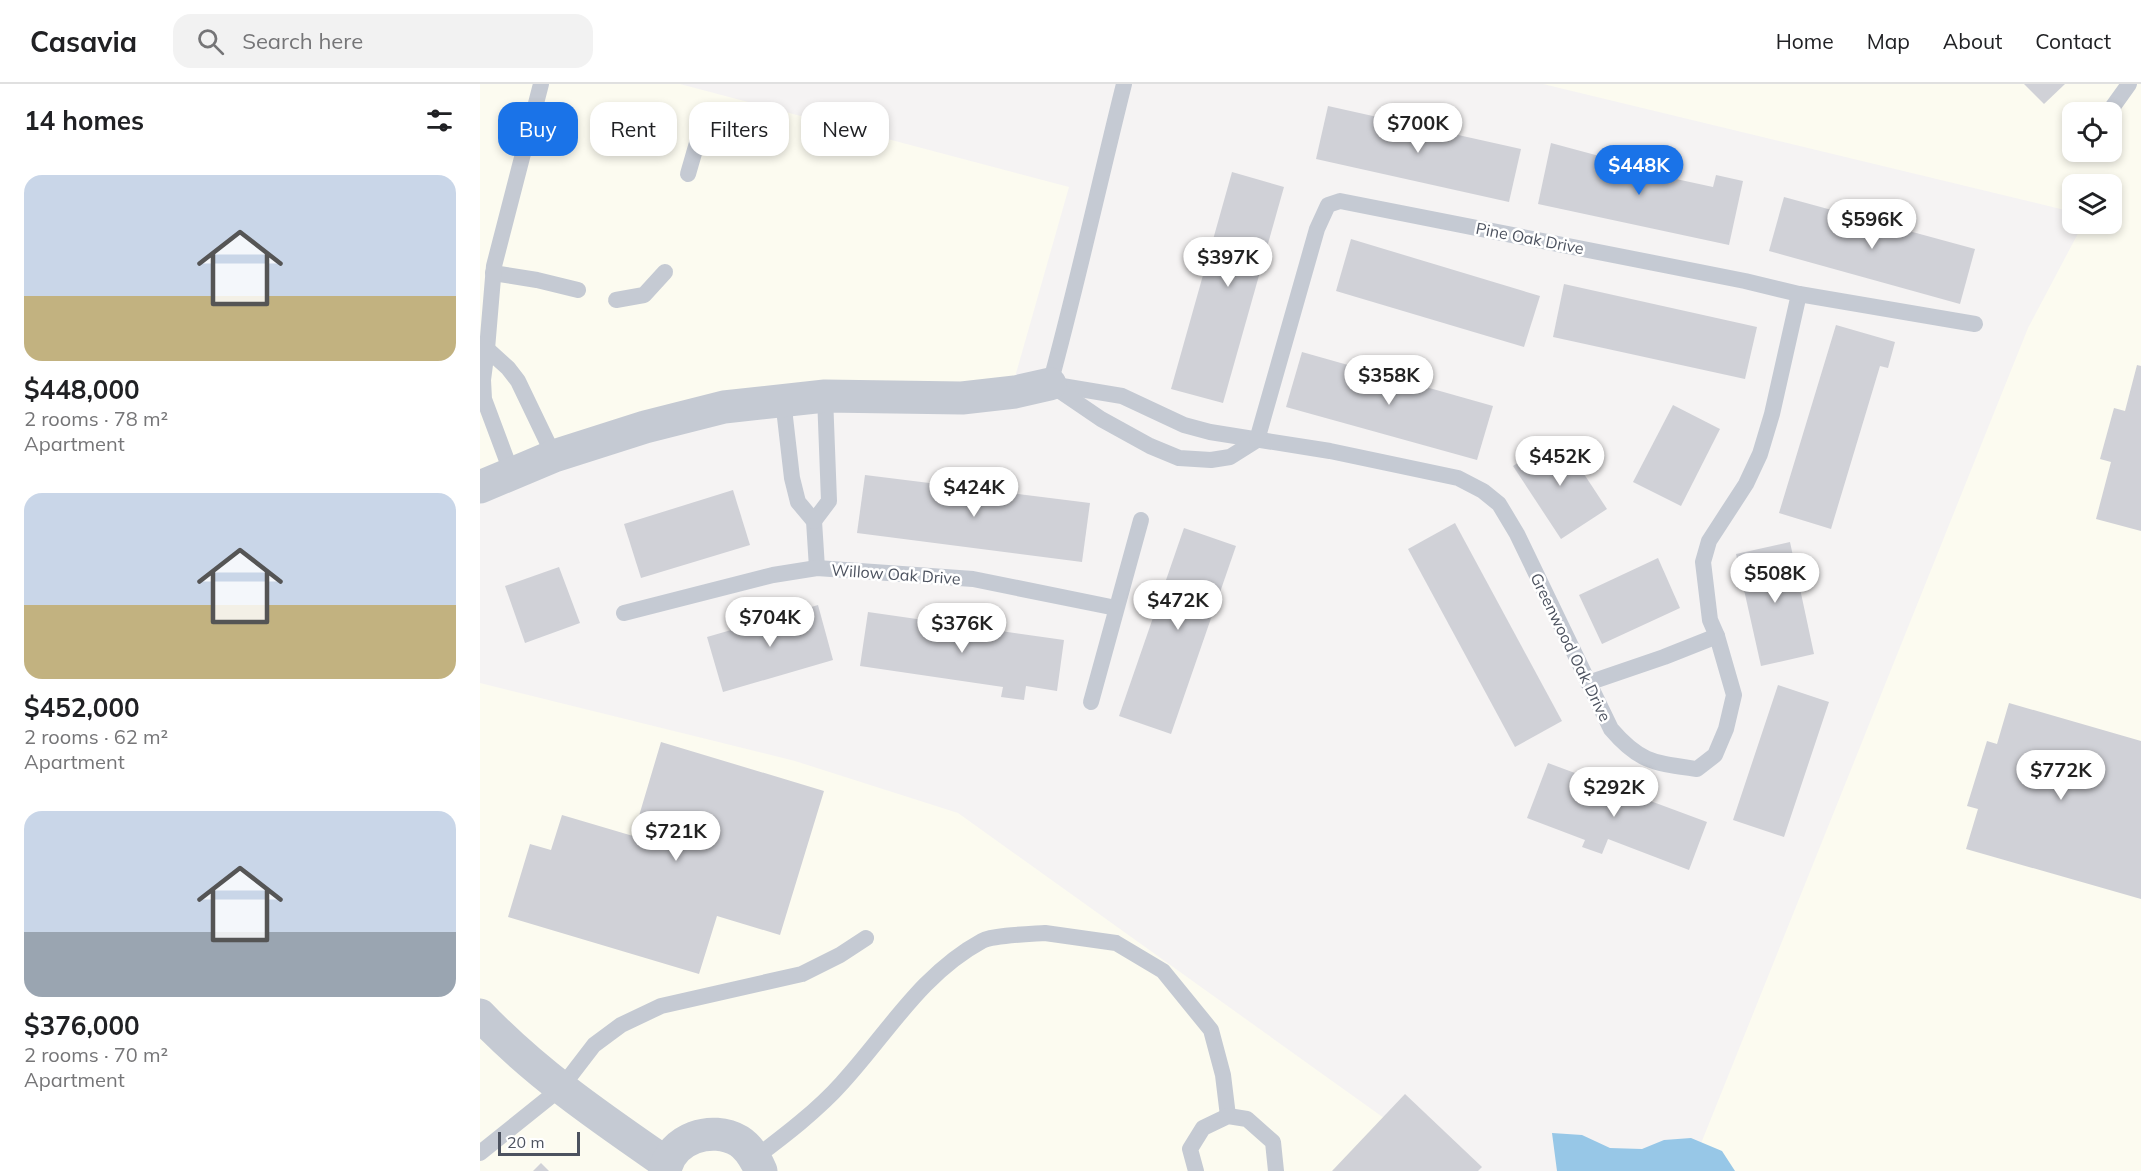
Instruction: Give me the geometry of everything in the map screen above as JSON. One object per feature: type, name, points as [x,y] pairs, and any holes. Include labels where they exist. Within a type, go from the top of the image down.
[{"type":"street","points":[[480,487],[554,456],[645,427],[724,407],[825,396],[962,398],[1015,392],[1050,384]]},
{"type":"street","points":[[480,1016],[561,1088],[666,1167],[680,1145],[699,1135],[720,1134],[740,1142],[758,1164]]},
{"type":"lane","points":[[512,474],[484,399],[483,380],[493,273],[542,84]]},
{"type":"lane","points":[[1124,84],[1072,303],[1050,384],[1101,418],[1150,446],[1179,458],[1210,460],[1230,457],[1257,440]]},
{"type":"lane","points":[[2116,102],[2129,84]]},
{"type":"lane","points":[[688,174],[693,156]]},
{"type":"lane","name":"Pine Oak Drive","points":[[1257,440],[1317,229],[1328,205],[1340,201],[1745,281],[1799,294],[1975,324]]},
{"type":"lane","points":[[616,300],[644,295],[665,272]]},
{"type":"lane","points":[[493,273],[578,290]]},
{"type":"lane","name":"Greenwood Oak Drive","points":[[1050,384],[1122,396],[1184,425],[1210,432],[1330,451],[1458,478],[1483,491],[1499,504],[1516,534],[1611,729],[1625,746],[1644,759],[1697,769],[1714,755],[1726,729],[1734,695],[1710,620],[1703,562],[1709,541],[1746,484],[1760,454],[1772,414],[1799,294]]},
{"type":"lane","points":[[487,349],[508,368],[518,381],[554,456]]},
{"type":"lane","points":[[783,400],[792,478],[798,502],[814,521],[830,501],[825,396]]},
{"type":"lane","points":[[1091,702],[1141,520]]},
{"type":"lane","name":"Willow Oak Drive","points":[[814,521],[817,568]]},
{"type":"lane","name":"Willow Oak Drive","points":[[624,613],[773,575],[817,568],[973,579],[1116,608]]},
{"type":"lane","points":[[1588,683],[1717,636]]},
{"type":"lane","points":[[758,1164],[783,1136],[841,1084],[891,1022],[937,971],[984,940],[1033,934],[1045,933],[1116,943],[1163,971],[1211,1030],[1223,1075],[1228,1116]]},
{"type":"lane","points":[[480,1153],[561,1088],[594,1045],[621,1025],[661,1006],[802,974],[840,955],[866,938]]},
{"type":"lane","points":[[1196,1171],[1190,1149],[1203,1128],[1228,1116],[1247,1119],[1273,1142],[1276,1171]]},
{"type":"shaded area","points":[[480,84],[680,84],[748,102],[689,102],[689,156],[789,156],[789,113],[801,116],[801,156],[889,156],[889,139],[1069,187],[1009,398],[726,403],[480,500]]},
{"type":"shaded area","points":[[1543,84],[2141,84],[2141,1171],[1690,1171],[2028,328],[2078,234],[2122,234],[2122,174],[2062,174],[2062,209]]},
{"type":"shaded area","points":[[480,683],[795,761],[958,813],[1458,1171],[480,1171]]},
{"type":"water","points":[[1552,1133],[1582,1135],[1610,1148],[1642,1149],[1664,1140],[1691,1138],[1722,1151],[1735,1171],[1557,1171]]},
{"type":"building","points":[[2024,84],[2065,84],[2044,104]]},
{"type":"building","points":[[1328,106],[1521,149],[1509,202],[1316,159]]},
{"type":"building","points":[[1551,143],[1603,157],[1602,163],[1713,187],[1716,175],[1743,181],[1729,245],[1538,204]]},
{"type":"building","points":[[1232,172],[1284,187],[1223,403],[1171,389]]},
{"type":"building","points":[[1784,197],[1975,249],[1960,304],[1769,251]]},
{"type":"building","points":[[1351,239],[1540,296],[1524,347],[1336,291]]},
{"type":"building","points":[[1564,284],[1757,327],[1745,379],[1553,337]]},
{"type":"building","points":[[1836,325],[1895,342],[1888,368],[1880,366],[1831,529],[1779,513]]},
{"type":"building","points":[[1302,352],[1493,406],[1477,460],[1286,407]]},
{"type":"building","points":[[2137,365],[2141,366],[2141,531],[2096,519],[2111,462],[2100,459],[2114,408],[2125,411]]},
{"type":"building","points":[[1673,405],[1720,429],[1681,506],[1633,482]]},
{"type":"building","points":[[1559,436],[1607,509],[1561,539],[1513,466]]},
{"type":"building","points":[[865,475],[1090,503],[1082,562],[857,533]]},
{"type":"building","points":[[733,490],[750,545],[641,578],[624,524]]},
{"type":"building","points":[[1455,523],[1562,721],[1515,747],[1408,549]]},
{"type":"building","points":[[1184,528],[1236,546],[1171,734],[1119,716]]},
{"type":"building","points":[[1790,542],[1814,654],[1761,666],[1736,554]]},
{"type":"building","points":[[1658,558],[1680,608],[1602,644],[1579,595]]},
{"type":"building","points":[[559,567],[580,623],[525,643],[505,586]]},
{"type":"building","points":[[818,605],[833,660],[723,692],[707,637]]},
{"type":"building","points":[[868,612],[1064,640],[1057,691],[1026,686],[1024,700],[1001,697],[1003,687],[860,666]]},
{"type":"building","points":[[1778,685],[1829,702],[1784,837],[1733,820]]},
{"type":"building","points":[[2009,703],[2141,741],[2141,899],[1966,849],[1978,809],[1967,806],[1987,741],[1997,744]]},
{"type":"building","points":[[661,742],[824,791],[780,935],[717,916],[699,974],[508,917],[530,844],[551,850],[562,815],[633,836]]},
{"type":"building","points":[[1548,763],[1707,822],[1689,870],[1608,839],[1602,854],[1582,847],[1585,840],[1527,818]]},
{"type":"building","points":[[1405,1094],[1482,1167],[1478,1171],[1332,1171]]},
{"type":"building","points":[[541,1163],[549,1171],[533,1171]]}]
